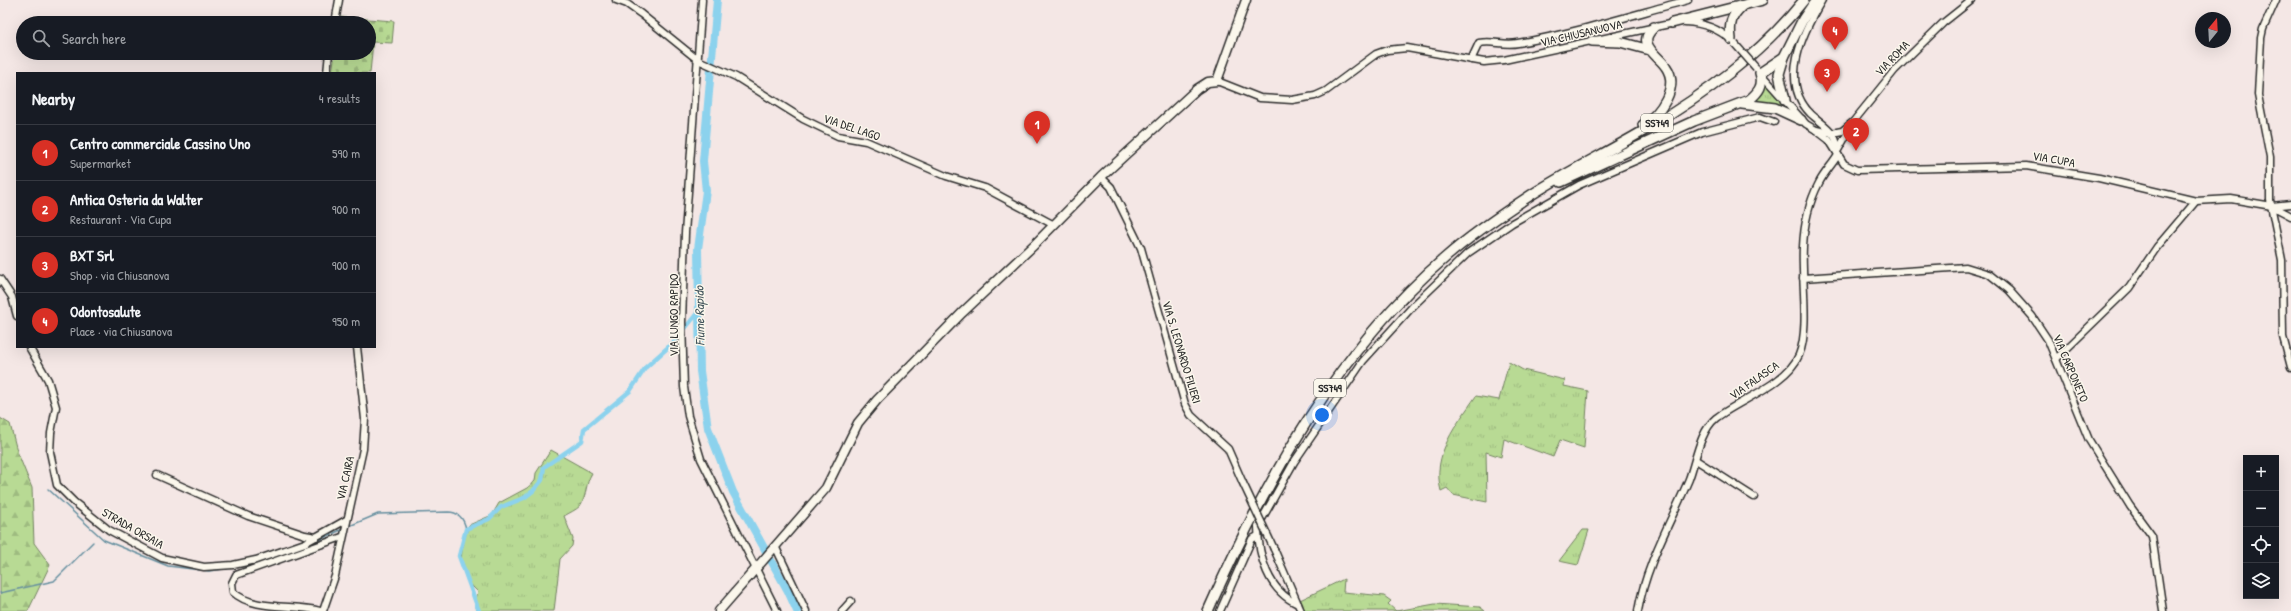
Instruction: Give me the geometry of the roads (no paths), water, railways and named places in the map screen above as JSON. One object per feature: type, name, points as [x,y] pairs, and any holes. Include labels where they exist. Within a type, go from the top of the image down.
[{"type":"highway","points":[[1672,23],[1763,0]]},
{"type":"highway","name":"SS749","points":[[1208,611],[1242,537],[1278,472],[1333,382],[1383,319],[1412,288],[1446,257],[1509,210],[1559,178],[1643,131],[1721,80],[1761,46],[1804,0]]},
{"type":"highway","points":[[1785,100],[1779,74],[1784,57],[1803,19],[1816,0]]},
{"type":"highway","points":[[1733,42],[1729,27],[1731,19],[1742,6]]},
{"type":"highway","points":[[1559,178],[1573,166],[1650,120],[1662,107],[1670,91],[1670,79],[1668,69],[1650,50],[1646,42],[1648,35],[1654,27]]},
{"type":"highway","points":[[1592,41],[1620,42],[1650,50]]},
{"type":"highway","points":[[1509,210],[1521,206],[1573,177],[1694,121],[1742,104],[1760,89],[1762,79],[1758,70],[1784,57]]},
{"type":"highway","points":[[1742,104],[1775,108],[1801,120]]},
{"type":"main road","points":[[719,611],[826,488],[864,414],[962,312],[1054,225],[1101,177],[1197,89],[1208,82],[1217,81],[1246,0]]},
{"type":"street","points":[[336,16],[339,0]]},
{"type":"street","name":"VIA DEL LAGO","points":[[616,0],[627,4],[641,14],[701,62],[736,77],[803,119],[831,132],[866,141],[939,174],[985,188],[1054,225]]},
{"type":"street","name":"VIA LUNGO RAPIDO","points":[[702,0],[701,62],[685,233],[682,322],[684,387],[688,416],[701,459],[757,568],[777,611]]},
{"type":"street","points":[[1660,8],[1665,0]]},
{"type":"street","points":[[1471,60],[1479,43],[1491,41],[1508,45],[1519,43],[1567,33],[1688,0]]},
{"type":"street","points":[[1822,0],[1810,20],[1803,40],[1794,76],[1798,97],[1811,114],[1823,122],[1832,133],[1837,140],[1838,153]]},
{"type":"street","name":"VIA ROMA","points":[[1832,133],[1842,131],[1854,122],[1895,70],[1943,23],[1972,0]]},
{"type":"street","points":[[2276,0],[2263,29],[2261,38],[2258,95],[2270,157],[2270,194],[2282,260],[2283,337],[2291,367]]},
{"type":"street","name":"VIA CHIUSANUOVA","points":[[1217,81],[1260,98],[1278,100],[1304,99],[1326,91],[1376,54],[1387,50],[1419,49],[1484,62],[1504,60],[1672,23],[1684,22],[1706,25],[1715,28],[1733,42],[1801,120]]},
{"type":"street","points":[[327,72],[329,60]]},
{"type":"street","points":[[1298,604],[1288,599],[1268,576],[1258,536],[1258,526],[1265,511],[1294,462],[1363,361],[1404,317],[1468,254],[1512,223],[1566,192],[1702,132],[1760,117],[1774,122]]},
{"type":"street","name":"VIA CUPA","points":[[1801,120],[1829,140],[1844,164],[1851,168],[1866,171],[2026,166],[2099,178],[2196,201],[2240,200],[2272,206]]},
{"type":"street","name":"VIA FALASCA","points":[[1638,611],[1651,563],[1696,460],[1706,430],[1715,419],[1773,383],[1785,373],[1799,356],[1804,334],[1803,246],[1809,209],[1819,182],[1838,153],[1854,122]]},
{"type":"street","points":[[1816,130],[1832,133]]},
{"type":"street","name":"VIA S. LEONARDO FILIERI","points":[[1101,177],[1111,187],[1141,248],[1184,404],[1191,415],[1228,449],[1301,611]]},
{"type":"street","points":[[2056,359],[2129,288],[2157,247],[2196,201]]},
{"type":"street","points":[[2272,206],[2291,204]]},
{"type":"street","points":[[2272,206],[2291,216]]},
{"type":"street","name":"VIA CARPONETO","points":[[1803,278],[1966,267],[1989,274],[2009,290],[2032,316],[2048,340],[2089,440],[2130,506],[2152,536],[2163,611]]},
{"type":"street","points":[[0,279],[12,297],[16,312]]},
{"type":"street","name":"STRADA ORSAIA","points":[[29,348],[48,380],[56,407],[51,433],[50,452],[57,484],[74,502],[109,530],[162,558],[204,567],[233,566],[256,560],[316,537],[346,520]]},
{"type":"street","name":"VIA CAIRA","points":[[322,611],[335,576],[342,537],[363,449],[365,418],[357,348]]},
{"type":"street","points":[[1696,460],[1754,497]]},
{"type":"street","points":[[157,475],[248,516],[305,536],[316,537]]},
{"type":"street","points":[[1220,611],[1252,540],[1258,536]]},
{"type":"street","points":[[322,611],[270,606],[249,600],[233,592],[232,583],[236,575],[342,537]]},
{"type":"street","points":[[773,550],[806,611]]},
{"type":"street","points":[[842,611],[852,601]]},
{"type":"waterway","name":"Fiume Rapido","points":[[717,0],[703,161],[706,191],[698,249],[700,371],[708,428],[733,492],[788,591],[797,611]]},
{"type":"waterway","points":[[479,611],[459,556],[466,529],[489,519],[501,507],[524,498],[533,491],[542,480],[544,467],[582,441],[584,429],[630,391],[646,367],[674,342],[699,311]]},
{"type":"waterway","points":[[48,489],[104,540],[168,566],[209,571],[254,565],[272,559]]},
{"type":"waterway","points":[[347,527],[378,514],[452,512],[460,517],[464,522],[466,529]]},
{"type":"waterway","points":[[294,551],[343,529]]},
{"type":"waterway","points":[[0,593],[54,581],[93,542]]},
{"type":"place","name":"Odontosalute","points":[[1835,50]]},
{"type":"place","name":"BXT Srl","points":[[1827,92]]},
{"type":"place","name":"Centro commerciale Cassino Uno","points":[[1037,144]]},
{"type":"place","name":"Antica Osteria da Walter","points":[[1856,151]]}]
